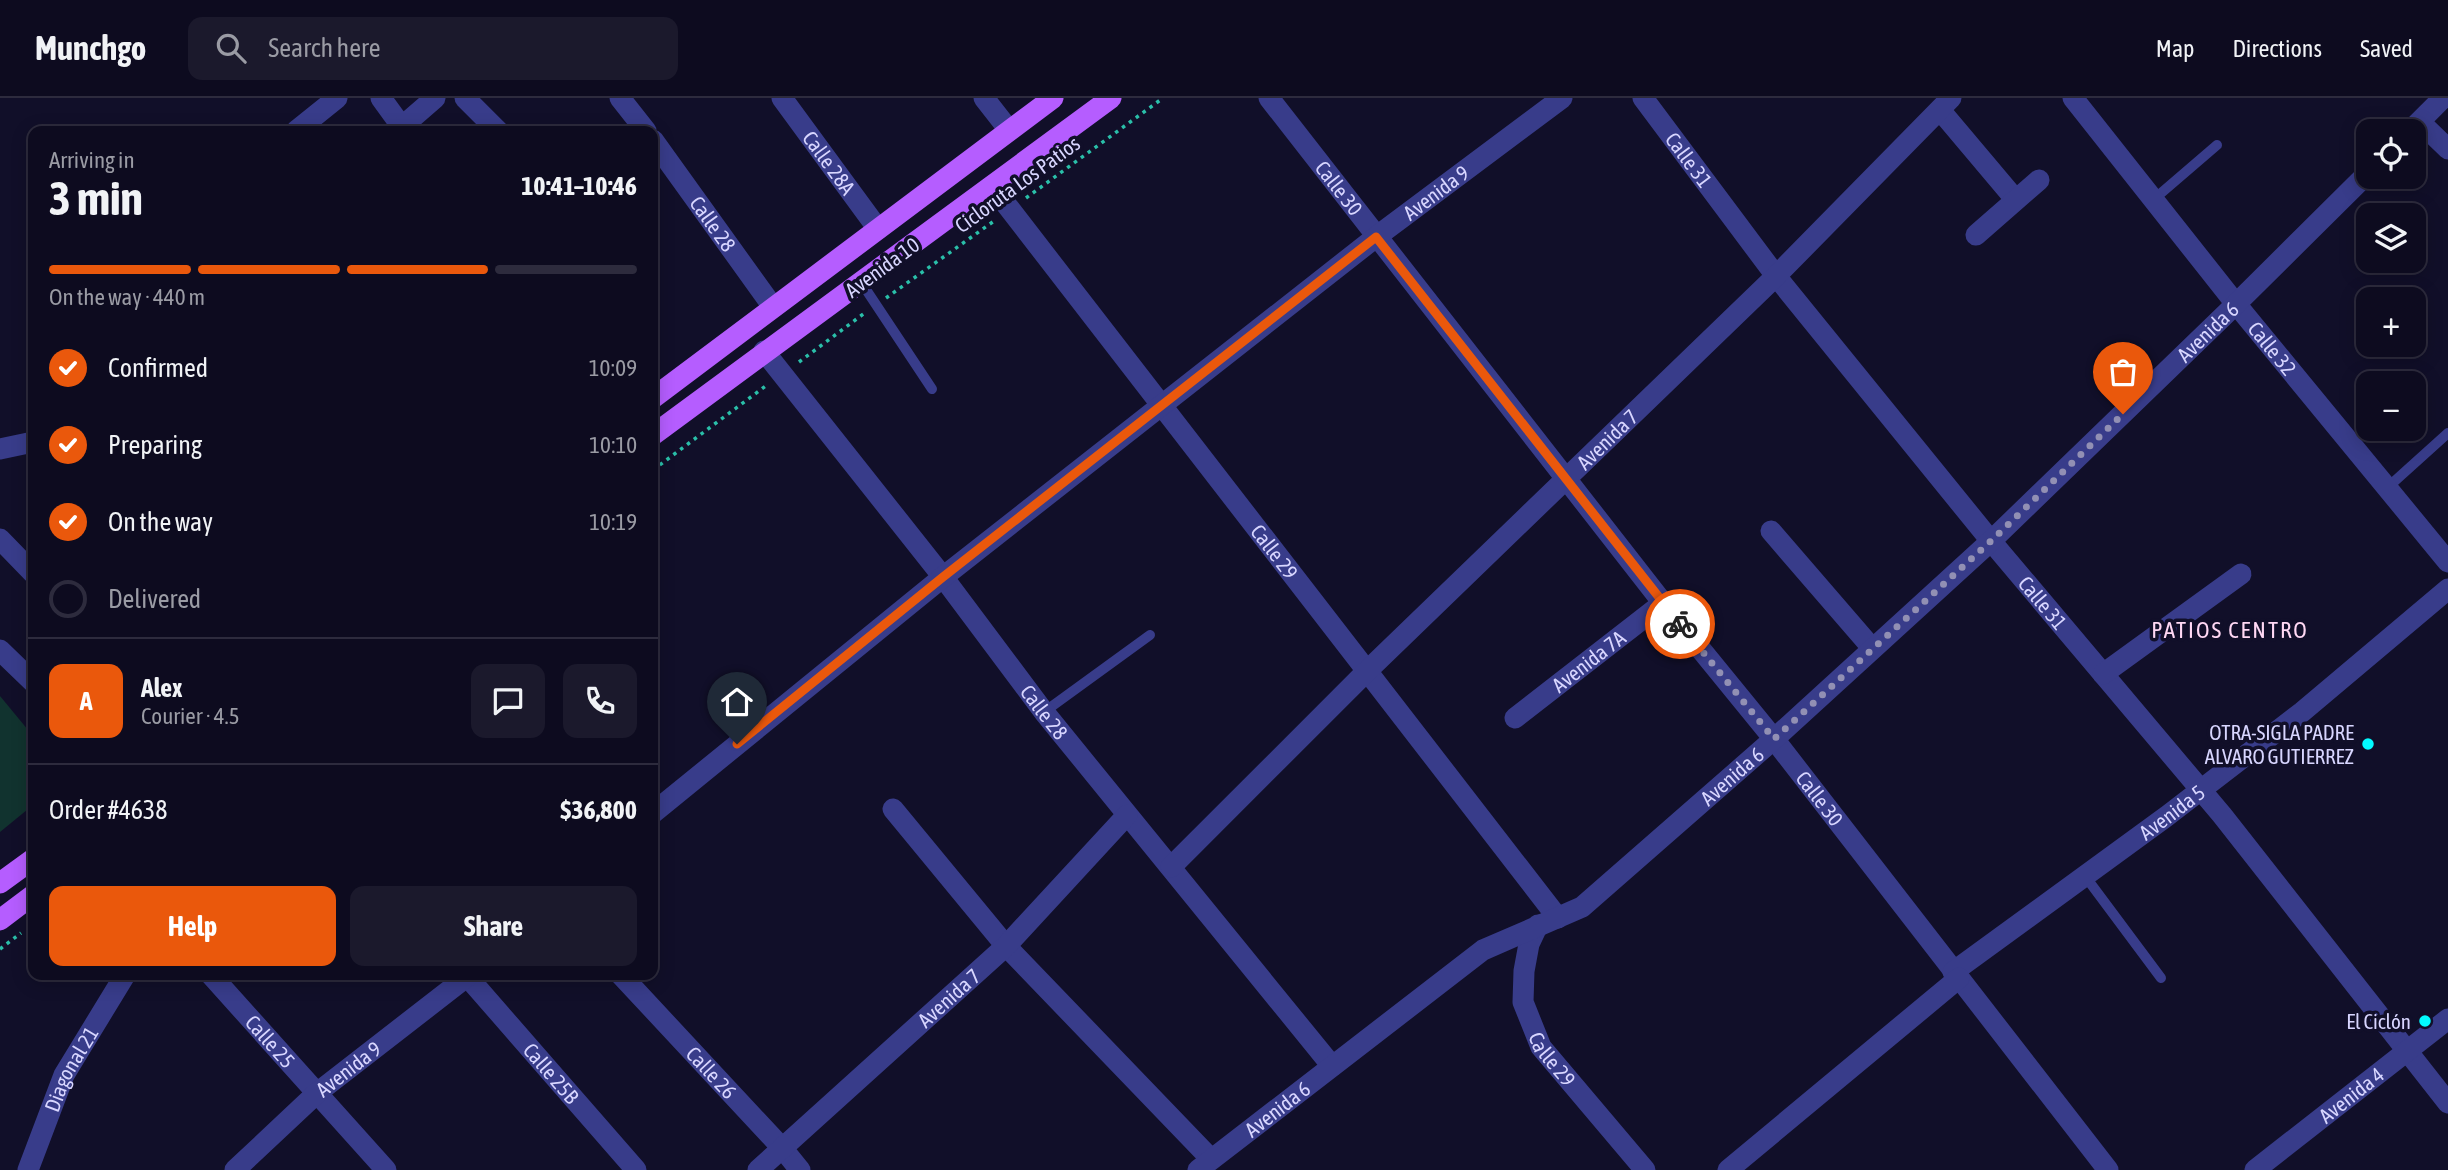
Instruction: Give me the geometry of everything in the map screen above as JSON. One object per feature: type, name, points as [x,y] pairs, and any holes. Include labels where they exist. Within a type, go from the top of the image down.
[{"type":"main road","name":"Avenida 10","points":[[658,394],[1053,98]]},
{"type":"main road","name":"Avenida 10","points":[[658,431],[1111,98]]},
{"type":"main road","points":[[0,883],[28,863]]},
{"type":"main road","points":[[0,920],[28,899]]},
{"type":"street","points":[[302,126],[337,98]]},
{"type":"street","points":[[381,98],[397,126]]},
{"type":"street","points":[[402,126],[435,98]]},
{"type":"street","points":[[465,98],[493,126]]},
{"type":"street","points":[[620,98],[642,126]]},
{"type":"street","name":"Calle 28A","points":[[782,98],[878,229]]},
{"type":"street","points":[[984,98],[1009,130]]},
{"type":"street","name":"Calle 30","points":[[1269,98],[1662,603],[1774,739],[2108,1170]]},
{"type":"street","name":"Avenida 9","points":[[658,807],[943,577],[1376,237],[1562,98]]},
{"type":"street","name":"Calle 31","points":[[1643,98],[1776,276],[1991,541],[2200,789],[2448,1102]]},
{"type":"street","name":"Calle 32","points":[[2073,98],[2236,304],[2448,562]]},
{"type":"street","points":[[2422,119],[2444,98]]},
{"type":"street","points":[[1945,104],[2015,199]]},
{"type":"street","name":"Avenida 7","points":[[1171,867],[1366,672],[1776,276],[1945,104]]},
{"type":"street","points":[[2426,134],[2448,149]]},
{"type":"street","name":"Calle 28","points":[[658,156],[773,307]]},
{"type":"street","points":[[1976,235],[2039,180]]},
{"type":"street","name":"Avenida 6","points":[[1204,1166],[1483,950],[1582,907],[1774,739],[1991,541],[2356,185]]},
{"type":"street","name":"Calle 29","points":[[992,186],[1366,672],[1548,921],[1529,944],[1524,971],[1523,1002],[1541,1047],[1645,1170]]},
{"type":"street","name":"Calle 28","points":[[764,351],[943,577],[1044,712],[1332,1066]]},
{"type":"street","points":[[0,449],[28,443]]},
{"type":"street","points":[[1771,531],[1872,648]]},
{"type":"street","points":[[0,539],[28,568]]},
{"type":"street","points":[[2102,674],[2241,574]]},
{"type":"street","name":"Avenida 5","points":[[1728,1170],[1956,975],[2302,712],[2448,589]]},
{"type":"street","name":"Avenida 7A","points":[[1515,718],[1662,603]]},
{"type":"street","points":[[0,650],[28,677]]},
{"type":"street","points":[[893,809],[1006,946],[1204,1166]]},
{"type":"street","name":"Avenida 7","points":[[758,1170],[1006,946],[1127,815]]},
{"type":"street","name":"Diagonal 21","points":[[28,1170],[64,1075],[122,980]]},
{"type":"street","name":"Calle 25","points":[[215,980],[386,1170]]},
{"type":"street","name":"Avenida 9","points":[[235,1170],[317,1093],[461,980]]},
{"type":"street","name":"Calle 25B","points":[[471,980],[636,1170]]},
{"type":"street","name":"Calle 26","points":[[626,980],[800,1170]]},
{"type":"street","name":"Avenida 4","points":[[2255,1170],[2448,1019]]},
{"type":"lane","points":[[2153,200],[2217,145]]},
{"type":"lane","points":[[861,282],[932,389]]},
{"type":"lane","points":[[2387,488],[2448,433]]},
{"type":"lane","points":[[1044,712],[1150,635]]},
{"type":"lane","points":[[2085,876],[2161,978]]},
{"type":"path","name":"Cicloruta Los Patios","points":[[658,466],[1163,98]]},
{"type":"path","points":[[0,948],[25,929]]},
{"type":"green space","points":[[0,696],[28,730],[28,809],[0,832]]},
{"type":"way so far","points":[[1680,624],[1774,739],[1991,541],[2123,414]]},
{"type":"place","name":"OTRA-SIGLA PADRE ALVARO GUTIERREZ","points":[[2368,744]]},
{"type":"place","name":"El Ciclón","points":[[2425,1021]]},
{"type":"district","name":"PATIOS CENTRO","points":[[2230,630]]},
{"type":"route","points":[[737,744],[943,577],[1376,237],[1680,624]]}]
